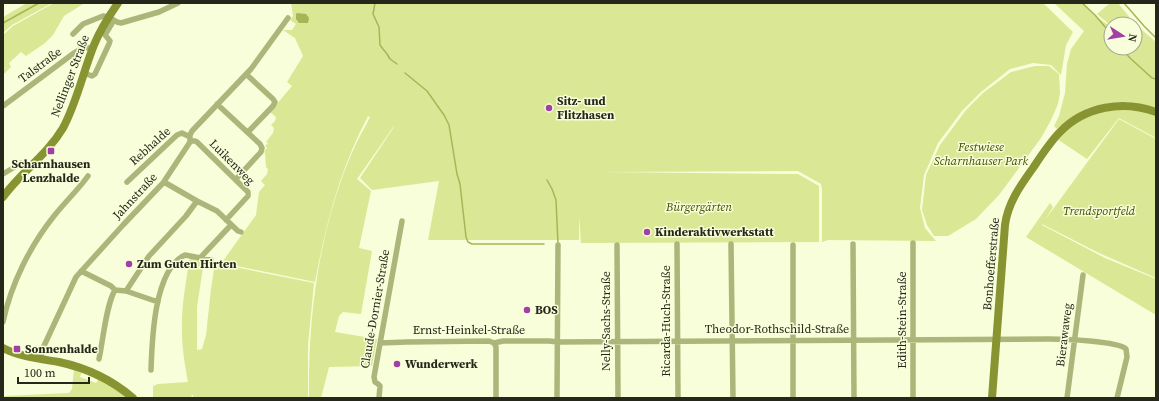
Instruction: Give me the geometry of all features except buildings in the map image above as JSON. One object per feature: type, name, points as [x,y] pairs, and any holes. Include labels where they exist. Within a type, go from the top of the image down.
[{"type":"main road","name":"Nellinger Straße","points":[[3,197],[48,149],[62,129],[72,107],[92,49],[98,36],[111,18],[118,3]]},
{"type":"main road","name":"Bonhoefferstraße","points":[[992,398],[1004,234],[1006,217],[1014,196],[1034,166],[1060,132],[1074,121],[1088,113],[1108,107],[1138,107],[1156,112]]},
{"type":"main road","points":[[3,348],[17,354],[73,366],[92,372],[113,383],[133,398]]},
{"type":"street","points":[[84,73],[92,76],[95,74],[110,44],[106,34],[111,18],[119,23],[124,22],[159,12],[178,3]]},
{"type":"street","name":"Nellinger Straße","points":[[73,34],[84,23],[103,16],[111,18]]},
{"type":"street","name":"Jahnstraße","points":[[40,359],[43,348],[73,281],[127,220],[164,182],[190,139],[192,130],[251,69],[288,18]]},
{"type":"street","name":"Talstraße","points":[[3,106],[74,53],[85,47],[92,49]]},
{"type":"street","points":[[246,74],[275,102],[274,106],[248,132]]},
{"type":"street","points":[[217,104],[260,144],[262,150],[236,179]]},
{"type":"street","name":"Rebhalde","points":[[127,182],[177,135],[182,133],[190,139]]},
{"type":"street","name":"Luikenweg","points":[[190,139],[196,142],[248,191],[249,195],[226,220]]},
{"type":"street","points":[[3,174],[21,163],[25,163],[30,167]]},
{"type":"street","points":[[3,322],[6,307],[13,289],[32,250],[54,216],[88,176]]},
{"type":"street","points":[[164,182],[217,211],[241,232]]},
{"type":"street","points":[[126,291],[149,256],[186,216],[197,201]]},
{"type":"street","name":"Claude-Dornier-Straße","points":[[379,398],[380,386],[373,379],[402,221]]},
{"type":"street","points":[[200,258],[231,224]]},
{"type":"street","name":"Edith-Stein-Straße","points":[[913,243],[913,398]]},
{"type":"street","name":"Ricarda-Huch-Straße","points":[[677,244],[678,398]]},
{"type":"street","points":[[731,244],[733,398]]},
{"type":"street","points":[[853,244],[854,398]]},
{"type":"street","points":[[557,398],[558,245]]},
{"type":"street","name":"Nelly-Sachs-Straße","points":[[617,245],[618,398]]},
{"type":"street","points":[[793,245],[793,398]]},
{"type":"street","points":[[151,370],[154,330],[158,302],[164,278],[174,262],[186,255],[211,260]]},
{"type":"street","points":[[81,271],[111,286],[115,290],[126,291],[158,302]]},
{"type":"street","name":"Bierawaweg","points":[[1067,398],[1083,275]]},
{"type":"street","points":[[99,359],[111,298],[115,290]]},
{"type":"street","name":"Theodor-Rothschild-Straße","points":[[558,342],[913,339],[1074,340],[1100,342],[1126,348],[1127,355],[1117,398]]},
{"type":"street","name":"Ernst-Heinkel-Straße","points":[[380,343],[489,341],[494,343],[503,341],[558,342]]},
{"type":"street","points":[[494,343],[496,347],[496,398]]},
{"type":"green space","points":[[27,3],[52,3],[12,25],[3,33],[3,17]]},
{"type":"green space","points":[[54,3],[83,4],[64,16],[53,35],[45,43],[26,56],[21,52],[9,63],[11,67],[3,75],[3,35],[13,26]]},
{"type":"green space","name":"Bürgergärten","points":[[291,3],[1043,3],[1073,32],[1066,45],[1061,75],[1051,65],[1033,63],[1010,69],[981,92],[962,111],[938,143],[924,175],[920,208],[925,228],[936,241],[828,240],[822,242],[821,184],[798,171],[600,172],[798,174],[819,186],[819,242],[581,243],[579,216],[579,240],[428,240],[439,181],[372,190],[360,178],[394,126],[357,179],[371,191],[359,248],[372,251],[361,314],[343,312],[339,316],[335,332],[377,339],[372,366],[329,367],[321,398],[309,398],[312,313],[327,229],[343,175],[354,148],[370,117],[368,116],[349,156],[335,197],[324,239],[315,282],[227,264],[223,261],[256,215],[259,192],[265,185],[261,181],[267,174],[268,169],[266,167],[264,152],[267,148],[265,146],[268,143],[266,142],[273,133],[274,128],[271,125],[275,121],[276,117],[270,112],[292,86],[287,82],[303,56],[295,38],[283,30],[292,30],[296,24],[290,20],[293,16]]},
{"type":"green space","points":[[1054,3],[1084,3],[1103,21],[1103,56],[1143,56],[1143,31],[1156,42],[1156,109],[1128,102],[1108,103],[1080,112],[1057,129],[1054,126],[1059,116],[1065,93],[1067,64],[1071,49],[1084,31]]},
{"type":"green space","points":[[1110,3],[1118,3],[1129,16],[1103,16],[1103,19],[1097,14]]},
{"type":"green space","name":"Festwiese Scharnhauser Park","points":[[1035,66],[1049,66],[1059,74],[1060,93],[1058,104],[1041,138],[999,195],[976,219],[948,236],[934,236],[927,225],[922,210],[926,175],[940,145],[966,110],[983,93],[1011,72]]},
{"type":"green space","points":[[1123,108],[1146,112],[1156,116],[1156,138],[1119,118],[1087,159],[1057,139],[1078,120],[1099,111]]},
{"type":"green space","name":"Trendsportfeld","points":[[1119,119],[1156,139],[1156,278],[1099,253],[1042,225],[1105,258],[1156,279],[1156,315],[1026,237],[1050,203],[1053,207],[1045,220]]},
{"type":"green space","points":[[190,257],[204,261],[197,307],[197,350],[202,349],[206,335],[215,263],[314,283],[308,345],[308,398],[193,398],[192,395],[191,398],[153,398],[153,386],[158,384],[188,382],[183,351],[182,313]]},
{"type":"green space","points":[[74,369],[82,372],[80,377],[96,383],[98,380],[94,378],[95,376],[129,398],[5,398],[5,396],[69,393],[72,389]]},
{"type":"shaded area","points":[[297,13],[306,14],[309,18],[308,23],[299,23],[296,19]]},
{"type":"waterway","points":[[3,23],[39,3]]},
{"type":"waterway","points":[[375,3],[373,14],[379,27],[380,45],[390,59],[397,64]]},
{"type":"waterway","points":[[1082,3],[1103,24]]},
{"type":"waterway","points":[[1124,3],[1156,38]]},
{"type":"waterway","points":[[1128,56],[1152,78],[1156,79]]},
{"type":"waterway","points":[[405,73],[427,91],[444,115],[449,125],[460,184],[466,237],[468,242],[472,244],[544,244]]},
{"type":"waterway","points":[[547,180],[556,200],[558,244]]},
{"type":"place","name":"Sitz- und Flitzhasen","points":[[549,108]]},
{"type":"place","name":"Scharnhausen Lenzhalde","points":[[51,151]]},
{"type":"place","name":"Kinderaktivwerkstatt","points":[[647,232]]},
{"type":"place","name":"Zum Guten Hirten","points":[[129,264]]},
{"type":"place","name":"BOS","points":[[527,310]]},
{"type":"place","name":"Sonnenhalde","points":[[17,349]]},
{"type":"place","name":"Wunderwerk","points":[[397,364]]}]
